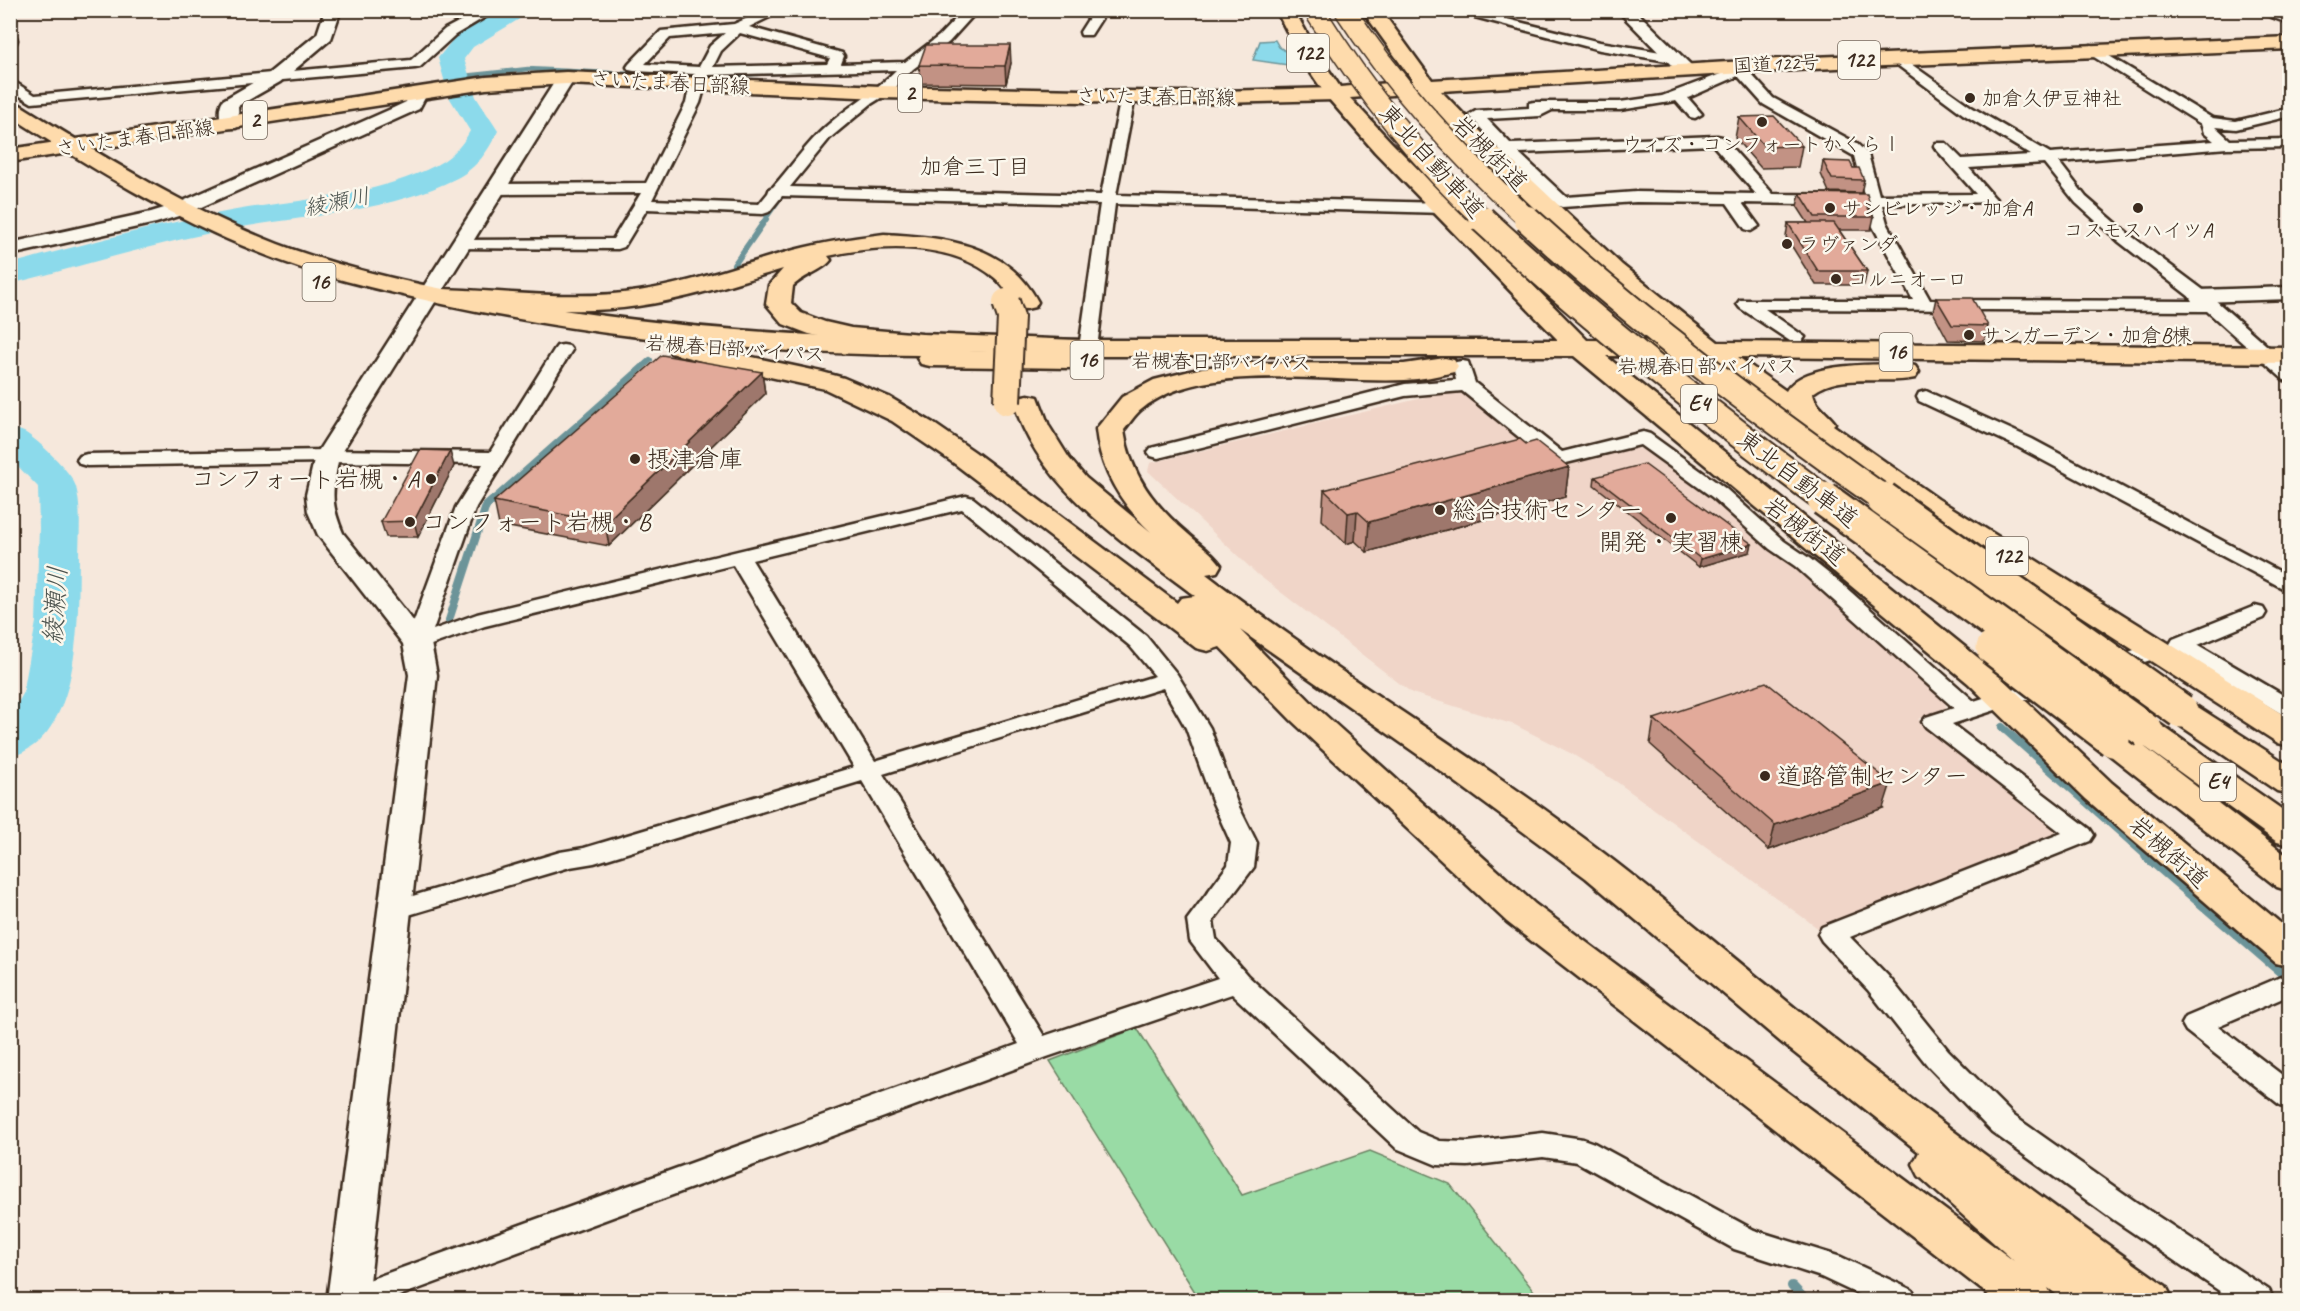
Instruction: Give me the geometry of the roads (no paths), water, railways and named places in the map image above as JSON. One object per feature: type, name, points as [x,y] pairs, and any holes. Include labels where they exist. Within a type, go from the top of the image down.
[{"type":"main road","name":"122","points":[[1285,10],[1310,57],[1335,93]]},
{"type":"main road","name":"東北自動車道","points":[[1314,10],[1356,76],[1425,158],[1500,235],[1616,338],[1720,439],[2129,736]]},
{"type":"main road","name":"東北自動車道","points":[[1345,10],[1376,56],[1410,99],[1456,150],[1540,232],[1641,319],[1745,400],[2019,598],[2289,783]]},
{"type":"main road","name":"122","points":[[1371,10],[1396,47],[1428,86]]},
{"type":"main road","name":"国道122号","points":[[1335,93],[1679,64],[1736,66],[2091,49],[2289,43]]},
{"type":"main road","name":"さいたま春日部線","points":[[10,156],[486,83],[566,78],[701,77],[881,92],[1128,97],[1239,98],[1335,93]]},
{"type":"main road","name":"岩槻街道","points":[[1428,86],[1443,107],[1555,218],[1613,270],[1721,358],[1928,504],[2289,735]]},
{"type":"main road","name":"岩槻街道","points":[[1335,93],[1580,348],[1868,581],[1980,676],[2099,792],[2289,953]]},
{"type":"main road","name":"16","points":[[10,107],[73,147]]},
{"type":"main road","name":"16","points":[[10,128],[46,151]]},
{"type":"main road","name":"岩槻春日部バイパス","points":[[73,147],[220,247],[310,279],[586,323],[768,342],[881,348],[1580,348],[1721,358],[1991,366],[2282,364]]},
{"type":"main road","name":"岩槻春日部バイパス","points":[[46,151],[175,216],[302,260],[523,328],[680,347],[908,358],[1457,372],[1602,367],[1721,358],[1773,350],[2282,364]]},
{"type":"main road","points":[[430,299],[584,302],[638,299],[698,288],[812,251],[888,242],[940,246],[982,259],[1010,277],[1021,291],[1016,302]]},
{"type":"main road","points":[[1082,348],[901,340],[842,334],[811,327],[788,316],[777,300],[782,284],[793,274],[815,261],[848,254],[887,251],[937,256],[967,265],[991,281],[1016,302],[1030,320],[1018,402],[1016,435],[1025,453],[1052,486],[1118,547],[1214,622],[1303,713],[1521,913],[2030,1300]]},
{"type":"main road","points":[[1286,349],[1449,344],[1495,340],[1512,335],[1528,322],[1527,313],[1512,279]]},
{"type":"main road","points":[[1672,318],[1697,333],[1773,350]]},
{"type":"main road","points":[[680,347],[709,358],[772,368],[828,382],[853,390],[900,414],[925,429],[1004,487],[1303,713]]},
{"type":"main road","points":[[1928,504],[1864,453],[1816,420],[1800,402],[1799,391],[1805,384],[1826,377],[1991,366]]},
{"type":"main road","points":[[1344,688],[1251,601],[1166,529],[1147,509],[1129,487],[1113,459],[1110,429],[1116,418],[1133,402],[1159,389],[1195,376],[1275,370],[1457,372]]},
{"type":"main road","points":[[1018,402],[1052,455],[1076,484],[1098,504],[1231,609],[1439,753],[1599,869],[1797,1032],[2047,1227],[2150,1300]]},
{"type":"main road","points":[[2129,736],[2289,878]]},
{"type":"main road","name":"E4","points":[[2129,736],[2289,833]]},
{"type":"main road","points":[[1797,1032],[1915,1147],[2032,1249],[2099,1300]]},
{"type":"street","points":[[10,83],[32,99],[415,64],[450,32],[491,10]]},
{"type":"street","points":[[461,246],[618,244],[651,188],[693,103],[701,77],[715,49],[738,28],[778,10]]},
{"type":"street","points":[[642,204],[763,209],[775,191],[825,135],[944,39],[972,10]]},
{"type":"street","points":[[1086,32],[1101,10]]},
{"type":"street","points":[[1454,10],[1679,64]]},
{"type":"street","points":[[1625,10],[1679,64]]},
{"type":"street","points":[[2259,10],[2289,20]]},
{"type":"street","points":[[230,124],[229,104],[274,78],[326,36],[334,11]]},
{"type":"street","points":[[834,66],[837,56],[738,28],[666,34],[634,67],[701,77],[767,69],[908,66]]},
{"type":"street","points":[[767,69],[771,52],[791,43]]},
{"type":"street","points":[[2091,49],[2208,122],[2236,125],[2289,112]]},
{"type":"street","points":[[1897,58],[1968,111],[2049,159],[2080,200],[2282,364]]},
{"type":"street","points":[[1443,107],[1620,105],[1679,96],[1732,75],[1736,66],[1768,101],[1851,146],[1860,154],[1879,223],[1923,303]]},
{"type":"street","points":[[347,1300],[423,675],[417,643],[331,535],[321,512],[319,495],[327,456],[430,299],[495,189],[566,78]]},
{"type":"street","points":[[10,249],[175,216],[397,113],[412,105],[427,92]]},
{"type":"street","points":[[1679,96],[1695,114]]},
{"type":"street","points":[[1082,348],[1128,97]]},
{"type":"street","points":[[1549,106],[1540,112],[1476,115],[1507,149],[1562,202],[1636,197],[1988,199],[1941,146]]},
{"type":"street","points":[[2208,122],[2209,130],[2227,144]]},
{"type":"street","points":[[1507,149],[1717,140],[1768,198]]},
{"type":"street","points":[[1958,164],[2227,144],[2289,143]]},
{"type":"street","points":[[495,189],[651,188]]},
{"type":"street","points":[[775,191],[1444,208]]},
{"type":"street","points":[[1731,198],[1751,226]]},
{"type":"street","points":[[1796,337],[1746,304],[1923,303],[2076,307],[2205,301],[2289,293]]},
{"type":"street","points":[[417,643],[466,507],[563,350]]},
{"type":"street","points":[[1158,452],[1405,390],[1457,372],[1558,459],[1643,438],[1719,494],[1777,545],[1827,583],[1970,710]]},
{"type":"street","points":[[1926,397],[2025,443],[2289,586]]},
{"type":"street","points":[[87,460],[327,456],[495,458]]},
{"type":"street","points":[[417,643],[477,621],[966,502],[1138,641],[1169,679],[1198,728],[1225,803],[1244,843],[1241,867],[1200,920],[1203,941],[1237,982],[1407,1140],[1437,1153],[1468,1154],[1543,1145],[1583,1151],[1745,1240],[1830,1266],[1902,1300]]},
{"type":"street","points":[[739,558],[1037,1049]]},
{"type":"street","points":[[2255,613],[2181,644],[2289,709]]},
{"type":"street","points":[[2155,651],[1934,722],[2081,835],[1831,934],[1878,983],[1938,1058],[2003,1124],[2125,1211],[2258,1300]]},
{"type":"street","points":[[395,910],[569,858],[585,857],[1169,679]]},
{"type":"street","points":[[352,1300],[1037,1049],[1237,982]]},
{"type":"street","points":[[2289,983],[2196,1024],[2289,1097]]},
{"type":"water","points":[[1275,40],[1279,47],[1292,55],[1303,67],[1253,60],[1260,41]]},
{"type":"waterway","name":"綾瀬川","points":[[10,274],[143,238],[237,219],[377,196],[415,185],[449,170],[473,153],[484,131],[462,97],[451,58],[464,42],[517,10]]},
{"type":"waterway","points":[[454,77],[528,69],[692,77],[798,72]]},
{"type":"waterway","points":[[765,220],[782,196]]},
{"type":"waterway","points":[[734,265],[766,219]]},
{"type":"waterway","points":[[492,500],[650,360]]},
{"type":"waterway","name":"綾瀬川","points":[[10,439],[32,456],[57,486],[59,528],[57,622],[45,694],[33,719],[10,743]]},
{"type":"waterway","points":[[449,620],[486,506],[494,499]]},
{"type":"waterway","points":[[2002,727],[2148,857]]},
{"type":"waterway","points":[[2146,856],[2290,980]]},
{"type":"waterway","points":[[1792,1286],[1805,1300]]},
{"type":"place","name":"加倉久伊豆神社","points":[[1970,98]]},
{"type":"place","name":"ウィズ・コンフォートかくらⅠ","points":[[1762,122]]},
{"type":"place","name":"サンビレッジ・加倉A","points":[[1830,208]]},
{"type":"place","name":"コスモスハイツA","points":[[2138,208]]},
{"type":"place","name":"ラヴァンダ","points":[[1787,244]]},
{"type":"place","name":"コルニオーロ","points":[[1836,279]]},
{"type":"place","name":"サンガーデン・加倉B棟","points":[[1969,335]]},
{"type":"place","name":"摂津倉庫","points":[[635,459]]},
{"type":"place","name":"コンフォート岩槻・A","points":[[431,479]]},
{"type":"place","name":"総合技術センター","points":[[1440,510]]},
{"type":"place","name":"開発・実習棟","points":[[1671,518]]},
{"type":"place","name":"コンフォート岩槻・B","points":[[410,522]]},
{"type":"place","name":"道路管制センター","points":[[1765,776]]},
{"type":"district","name":"加倉三丁目","points":[[975,167]]}]
